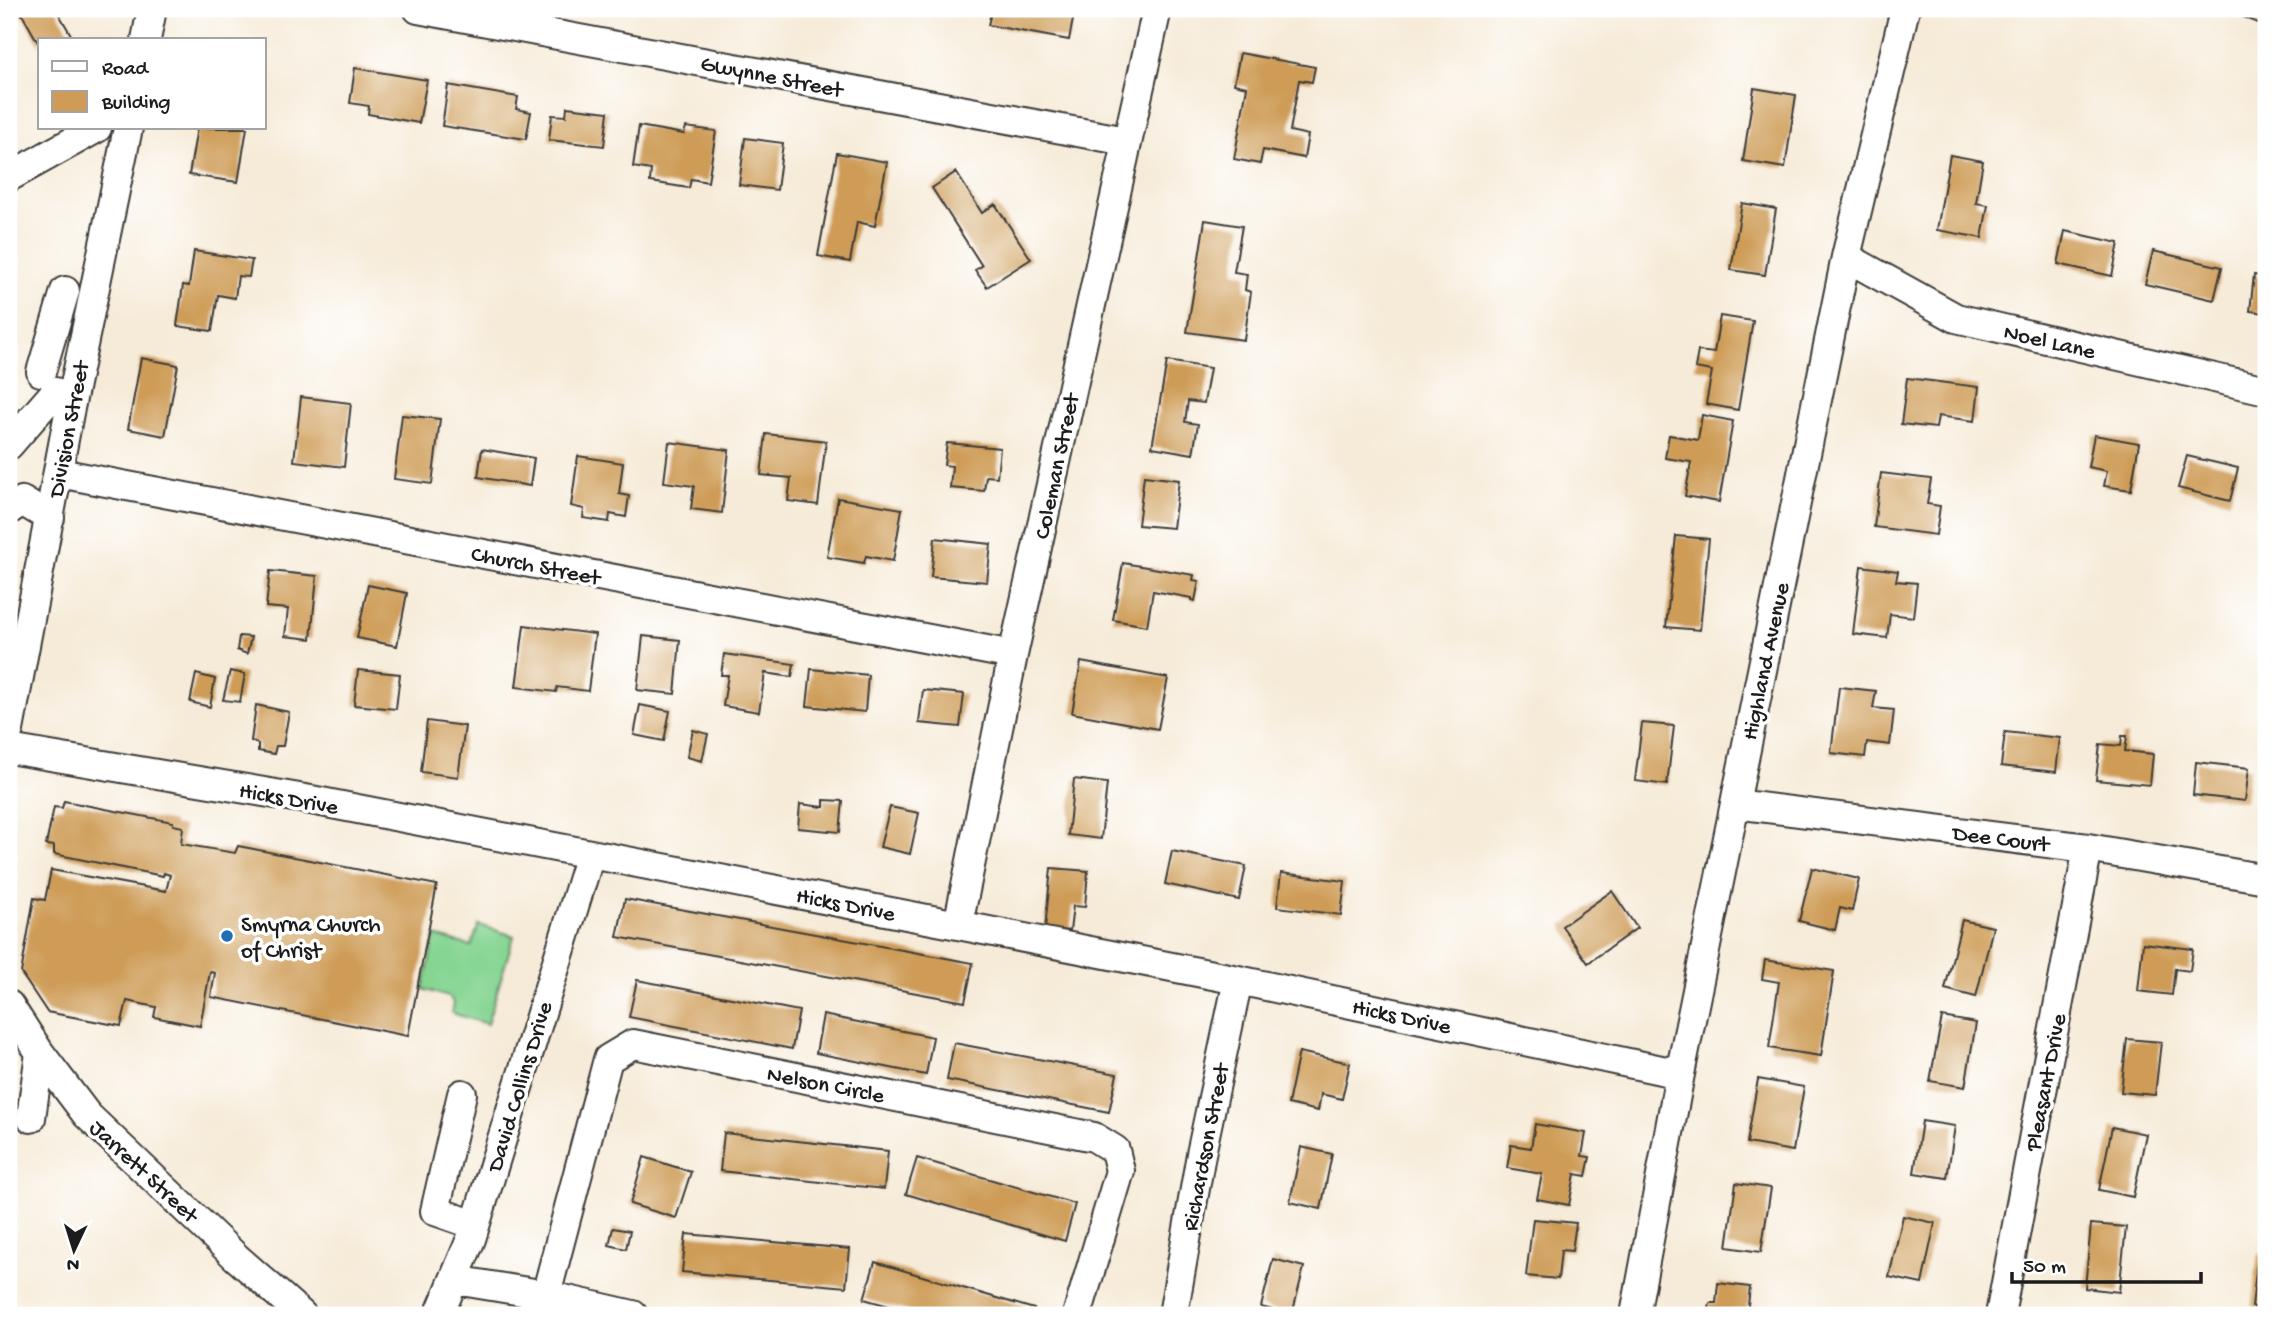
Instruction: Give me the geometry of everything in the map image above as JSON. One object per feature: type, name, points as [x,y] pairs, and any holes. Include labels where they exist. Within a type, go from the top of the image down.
[{"type":"street","points":[[146,38],[152,9]]},
{"type":"street","name":"Gwynne Street","points":[[418,9],[1126,141]]},
{"type":"street","name":"Coleman Street","points":[[958,925],[1013,654],[1157,9]]},
{"type":"street","name":"Highland Avenue","points":[[1635,1315],[1680,1074],[1846,257],[1905,9]]},
{"type":"street","points":[[9,177],[93,130]]},
{"type":"street","name":"Division Street","points":[[9,730],[69,413],[128,130]]},
{"type":"street","name":"Noel Lane","points":[[1846,257],[1956,318],[2266,390]]},
{"type":"street","points":[[9,445],[48,382],[65,291]]},
{"type":"street","name":"Church Street","points":[[59,473],[1013,654]]},
{"type":"street","points":[[9,510],[22,500],[50,518]]},
{"type":"street","name":"Hicks Drive","points":[[9,749],[311,800],[958,925],[1238,980],[1680,1074]]},
{"type":"street","name":"Dee Court","points":[[1735,804],[2088,848],[2266,879]]},
{"type":"street","name":"Pleasant Drive","points":[[2000,1315],[2088,848]]},
{"type":"street","name":"David Collins Drive","points":[[439,1315],[475,1225],[590,855]]},
{"type":"street","name":"Richardson Street","points":[[1172,1315],[1200,1154],[1238,980]]},
{"type":"street","name":"Jarrett Street","points":[[9,1005],[40,1053],[87,1115],[237,1258],[302,1315]]},
{"type":"street","name":"Nelson Circle","points":[[546,1296],[608,1059],[633,1044],[1094,1137],[1115,1150],[1120,1171],[1077,1315]]},
{"type":"street","points":[[31,1118],[40,1053]]},
{"type":"street","points":[[463,1094],[435,1211],[475,1225]]},
{"type":"street","points":[[455,1280],[633,1315]]},
{"type":"green space","points":[[479,925],[514,936],[487,1024],[452,1013],[454,1003],[449,997],[423,989],[435,936],[471,946]]},
{"type":"building","points":[[19,9],[56,9],[73,38],[38,38],[38,42]]},
{"type":"building","points":[[992,9],[1019,9],[1018,14],[1033,16],[1034,9],[1075,9],[1069,40],[988,25]]},
{"type":"building","points":[[2246,9],[2266,9],[2266,26],[2243,17]]},
{"type":"building","points":[[1240,53],[1315,67],[1312,82],[1299,80],[1290,131],[1308,135],[1304,158],[1263,150],[1260,164],[1234,159],[1247,87],[1234,84]]},
{"type":"building","points":[[355,68],[427,80],[419,123],[368,114],[369,106],[350,103]]},
{"type":"building","points":[[448,85],[518,97],[516,109],[531,112],[526,139],[442,126]]},
{"type":"building","points":[[1754,88],[1796,95],[1785,168],[1743,161]]},
{"type":"building","points":[[567,107],[608,112],[604,146],[549,140],[552,115],[566,116]]},
{"type":"building","points":[[639,126],[684,134],[686,127],[716,131],[708,182],[691,179],[689,188],[650,182],[651,170],[633,167]]},
{"type":"building","points":[[197,130],[247,130],[238,182],[189,175]]},
{"type":"building","points":[[745,138],[783,143],[777,190],[739,185]]},
{"type":"building","points":[[837,153],[887,162],[875,226],[857,222],[850,262],[818,256]]},
{"type":"building","points":[[1950,155],[1983,161],[1976,203],[1988,205],[1982,238],[1937,230]]},
{"type":"building","points":[[956,172],[982,213],[995,204],[1031,259],[987,287],[975,270],[982,266],[932,188]]},
{"type":"building","points":[[1742,203],[1776,209],[1765,275],[1731,270]]},
{"type":"building","points":[[1205,220],[1242,226],[1234,272],[1247,274],[1245,290],[1251,292],[1244,340],[1187,332]]},
{"type":"building","points":[[2065,231],[2119,243],[2112,276],[2058,264]]},
{"type":"building","points":[[194,251],[252,260],[249,277],[238,276],[235,298],[218,295],[212,331],[177,326],[183,285],[189,286]]},
{"type":"building","points":[[2153,251],[2222,267],[2214,300],[2145,284]]},
{"type":"building","points":[[2254,275],[2266,277],[2266,313],[2250,311]]},
{"type":"building","points":[[1720,316],[1753,321],[1738,410],[1706,404],[1712,371],[1695,368],[1698,351],[1714,353]]},
{"type":"building","points":[[141,358],[178,365],[165,436],[128,429]]},
{"type":"building","points":[[1167,361],[1210,368],[1204,403],[1188,401],[1185,422],[1198,424],[1193,454],[1152,447]]},
{"type":"building","points":[[1907,378],[1979,387],[1975,421],[1938,416],[1936,428],[1901,424]]},
{"type":"building","points":[[301,397],[351,403],[344,467],[294,461]]},
{"type":"building","points":[[402,415],[440,419],[432,484],[394,479]]},
{"type":"building","points":[[1702,415],[1733,421],[1719,502],[1685,496],[1691,462],[1665,458],[1669,435],[1698,440]]},
{"type":"building","points":[[766,434],[826,441],[818,505],[788,501],[791,478],[761,475]]},
{"type":"building","points":[[2094,435],[2139,443],[2131,490],[2104,486],[2107,471],[2088,467]]},
{"type":"building","points":[[669,442],[729,450],[722,513],[691,509],[694,486],[664,482]]},
{"type":"building","points":[[947,443],[1000,448],[997,477],[986,476],[984,491],[950,488],[952,466],[944,465]]},
{"type":"building","points":[[482,449],[534,458],[530,486],[478,477]]},
{"type":"building","points":[[578,456],[623,463],[619,494],[629,496],[626,517],[610,514],[609,522],[583,518],[584,509],[571,506]]},
{"type":"building","points":[[2187,456],[2238,468],[2230,501],[2178,488]]},
{"type":"building","points":[[1881,473],[1931,479],[1927,504],[1940,506],[1936,535],[1874,527]]},
{"type":"building","points":[[1144,476],[1179,480],[1173,528],[1138,525]]},
{"type":"building","points":[[838,498],[902,509],[893,561],[866,556],[864,563],[827,557]]},
{"type":"building","points":[[1676,536],[1709,539],[1700,630],[1666,627]]},
{"type":"building","points":[[935,538],[991,544],[987,582],[931,577]]},
{"type":"building","points":[[1123,563],[1194,575],[1193,580],[1199,581],[1195,601],[1192,598],[1153,591],[1147,626],[1113,620]]},
{"type":"building","points":[[1861,566],[1898,571],[1896,581],[1917,583],[1913,617],[1890,614],[1887,638],[1853,634]]},
{"type":"building","points":[[270,571],[317,576],[311,639],[285,636],[288,609],[266,607]]},
{"type":"building","points":[[368,585],[407,593],[397,646],[357,638]]},
{"type":"building","points":[[524,625],[595,634],[588,691],[557,687],[556,692],[516,687]]},
{"type":"building","points":[[239,636],[251,637],[247,654],[237,650]]},
{"type":"building","points":[[643,636],[680,640],[675,694],[637,690]]},
{"type":"building","points":[[724,654],[794,664],[792,677],[765,673],[759,712],[723,706],[728,675],[721,675]]},
{"type":"building","points":[[1081,662],[1168,678],[1158,729],[1072,713]]},
{"type":"building","points":[[811,669],[868,675],[865,712],[807,706]]},
{"type":"building","points":[[358,670],[400,674],[396,709],[354,705]]},
{"type":"building","points":[[230,671],[245,674],[240,702],[223,700]]},
{"type":"building","points":[[196,674],[215,679],[210,707],[190,702]]},
{"type":"building","points":[[1839,687],[1876,691],[1873,708],[1894,710],[1890,745],[1867,742],[1865,757],[1831,753]]},
{"type":"building","points":[[923,690],[964,694],[960,727],[919,723]]},
{"type":"building","points":[[256,705],[289,712],[283,746],[276,746],[274,754],[258,751],[258,744],[251,741]]},
{"type":"building","points":[[640,705],[670,711],[664,741],[634,735]]},
{"type":"building","points":[[427,721],[465,726],[458,777],[421,772]]},
{"type":"building","points":[[1642,723],[1674,726],[1667,785],[1635,781]]},
{"type":"building","points":[[693,730],[708,734],[702,761],[687,757]]},
{"type":"building","points":[[2005,732],[2060,738],[2056,772],[2001,766]]},
{"type":"building","points":[[2122,736],[2127,736],[2125,751],[2153,754],[2150,785],[2096,780],[2100,744],[2121,746]]},
{"type":"building","points":[[2196,762],[2249,768],[2245,801],[2193,795]]},
{"type":"building","points":[[1074,779],[1107,783],[1101,839],[1068,835]]},
{"type":"building","points":[[824,800],[843,801],[840,832],[798,828],[800,804],[824,807]]},
{"type":"building","name":"Smyrna Church of Christ","points":[[64,801],[173,822],[173,825],[183,827],[181,844],[235,853],[238,846],[437,885],[408,1036],[211,997],[215,973],[210,972],[200,1026],[154,1017],[156,1007],[127,1001],[121,1026],[47,1012],[21,973],[34,898],[45,900],[51,870],[166,891],[170,875],[164,873],[163,876],[54,854],[54,846],[46,845],[54,807],[62,808]]},
{"type":"building","points":[[890,807],[919,813],[910,854],[880,847]]},
{"type":"building","points":[[1172,851],[1246,866],[1239,900],[1165,884]]},
{"type":"building","points":[[1051,868],[1088,871],[1085,907],[1073,906],[1070,931],[1045,929]]},
{"type":"building","points":[[1812,868],[1859,879],[1852,911],[1840,908],[1835,930],[1799,921]]},
{"type":"building","points":[[1281,873],[1345,881],[1341,915],[1277,907]]},
{"type":"building","points":[[1612,891],[1637,928],[1588,963],[1562,926]]},
{"type":"building","points":[[625,899],[973,963],[965,1002],[617,937]]},
{"type":"building","points":[[1962,920],[1993,927],[1976,997],[1945,989]]},
{"type":"building","points":[[2143,943],[2193,949],[2190,971],[2175,969],[2172,995],[2138,991]]},
{"type":"building","points":[[1765,960],[1834,971],[1821,1056],[1769,1048],[1779,982],[1762,979]]},
{"type":"building","points":[[637,980],[799,1011],[792,1049],[629,1017]]},
{"type":"building","points":[[823,1015],[933,1037],[926,1075],[816,1053]]},
{"type":"building","points":[[1942,1017],[1976,1023],[1965,1087],[1930,1081]]},
{"type":"building","points":[[2127,1039],[2161,1042],[2155,1095],[2121,1092]]},
{"type":"building","points":[[954,1043],[1117,1074],[1109,1112],[947,1080]]},
{"type":"building","points":[[1299,1052],[1350,1063],[1342,1099],[1321,1094],[1318,1111],[1288,1104]]},
{"type":"building","points":[[1758,1079],[1804,1087],[1793,1151],[1747,1143]]},
{"type":"building","points":[[1922,1121],[1955,1126],[1947,1178],[1914,1173]]},
{"type":"building","points":[[1535,1124],[1586,1133],[1582,1156],[1590,1157],[1586,1176],[1575,1174],[1569,1205],[1537,1199],[1542,1174],[1507,1168],[1511,1145],[1531,1148]]},
{"type":"building","points":[[2112,1127],[2146,1134],[2133,1197],[2099,1190]]},
{"type":"building","points":[[724,1133],[888,1151],[884,1189],[720,1171]]},
{"type":"building","points":[[1301,1147],[1332,1154],[1321,1209],[1290,1202]]},
{"type":"building","points":[[644,1157],[691,1172],[676,1218],[630,1204]]},
{"type":"building","points":[[917,1158],[1075,1204],[1065,1241],[906,1194]]},
{"type":"building","points":[[1736,1183],[1771,1188],[1761,1252],[1727,1247]]},
{"type":"building","points":[[1903,1216],[1935,1223],[1922,1284],[1889,1277]]},
{"type":"building","points":[[1533,1219],[1576,1223],[1572,1251],[1561,1250],[1558,1279],[1526,1276]]},
{"type":"building","points":[[2091,1224],[2126,1227],[2119,1292],[2085,1288]]},
{"type":"building","points":[[613,1228],[630,1231],[626,1249],[609,1245]]},
{"type":"building","points":[[686,1234],[850,1249],[846,1287],[682,1272]]},
{"type":"building","points":[[2258,1253],[2266,1254],[2266,1309],[2252,1307]]},
{"type":"building","points":[[1273,1259],[1304,1267],[1292,1315],[1261,1307]]},
{"type":"building","points":[[875,1262],[1034,1309],[1032,1315],[921,1315],[864,1299]]},
{"type":"building","points":[[1718,1283],[1750,1287],[1747,1315],[1708,1315],[1710,1303],[1716,1303]]},
{"type":"place","name":"Smyrna Church of Christ","points":[[227,936]]}]
